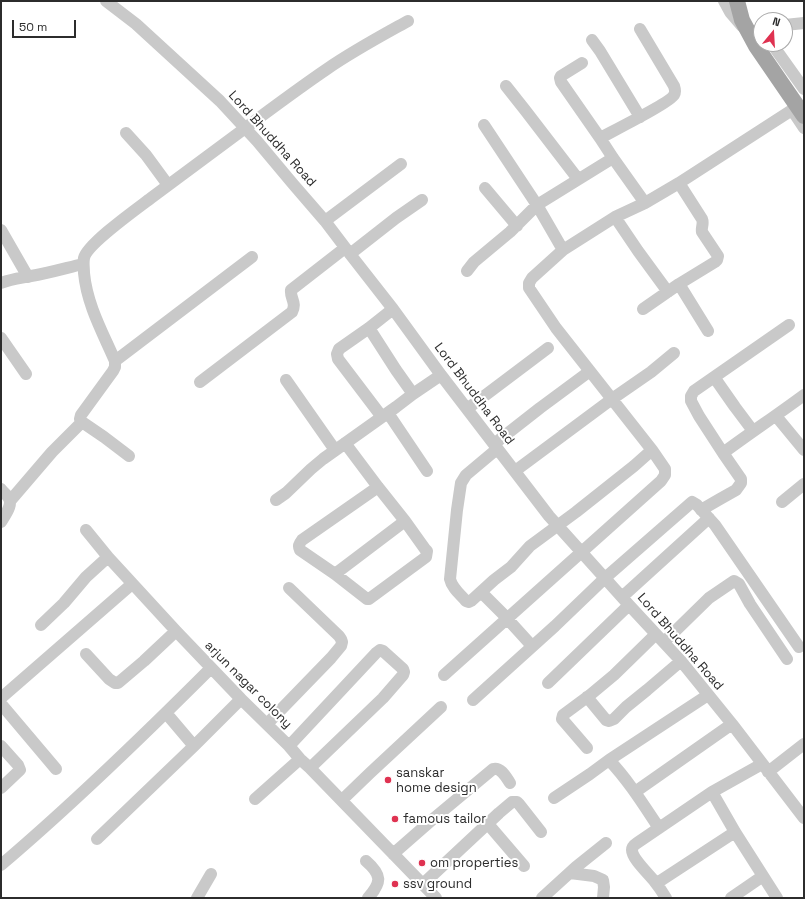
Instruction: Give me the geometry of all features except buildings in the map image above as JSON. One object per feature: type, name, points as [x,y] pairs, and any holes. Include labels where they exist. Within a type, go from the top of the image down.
[{"type":"main road","points":[[737,1],[742,20],[756,46],[798,113]]},
{"type":"street","name":"Lord Bhuddha Road","points":[[106,1],[142,29],[220,102],[245,128],[325,221],[393,308],[441,376],[549,516],[681,661],[732,724],[804,818]]},
{"type":"street","points":[[724,1],[730,12],[741,25],[751,46],[798,113],[804,128]]},
{"type":"street","points":[[129,456],[80,419],[81,415],[115,367],[115,362],[88,296],[83,264],[86,252],[110,230],[168,185],[281,101],[328,68],[408,21]]},
{"type":"street","points":[[793,24],[804,23]]},
{"type":"street","points":[[741,25],[753,31]]},
{"type":"street","points":[[600,138],[671,99],[674,95],[674,86],[640,29]]},
{"type":"street","points":[[592,40],[600,50],[640,117]]},
{"type":"street","points":[[778,52],[804,89]]},
{"type":"street","points":[[582,64],[561,76],[561,82],[644,203]]},
{"type":"street","points":[[506,86],[578,179]]},
{"type":"street","points":[[444,675],[661,481],[665,475],[665,469],[652,450],[556,328],[529,288],[529,282],[563,250],[615,218],[679,183],[798,113]]},
{"type":"street","points":[[484,125],[537,205],[563,250]]},
{"type":"street","points":[[126,133],[146,155],[168,185]]},
{"type":"street","points":[[467,271],[474,262],[517,226],[537,205],[613,158]]},
{"type":"street","points":[[325,221],[401,164]]},
{"type":"street","points":[[643,309],[679,284],[715,262],[718,258],[702,232],[702,219],[679,183]]},
{"type":"street","points":[[485,188],[517,226]]},
{"type":"street","points":[[200,382],[292,312],[294,304],[290,295],[291,290],[422,200]]},
{"type":"street","points":[[615,218],[668,292]]},
{"type":"street","points":[[1,230],[28,277]]},
{"type":"street","points":[[115,362],[252,257]]},
{"type":"street","points":[[1,283],[10,279],[28,277],[83,264]]},
{"type":"street","points":[[679,284],[708,331]]},
{"type":"street","points":[[393,308],[369,328],[339,349],[337,356],[385,415],[427,471]]},
{"type":"street","points":[[548,683],[720,498],[736,490],[741,483],[740,479],[706,428],[691,401],[691,396],[694,391],[789,325]]},
{"type":"street","points":[[369,328],[413,394]]},
{"type":"street","points":[[1,338],[26,374]]},
{"type":"street","points":[[467,409],[548,348]]},
{"type":"street","points":[[514,471],[674,354]]},
{"type":"street","points":[[590,372],[522,421],[462,480],[450,568],[451,583],[466,600],[469,602],[471,601],[500,574],[511,567],[530,546],[576,512],[652,450]]},
{"type":"street","points":[[276,500],[286,493],[311,469],[340,447],[413,394],[441,376]]},
{"type":"street","points":[[714,377],[735,407],[754,430]]},
{"type":"street","points":[[286,380],[340,447],[378,487],[426,551],[426,557],[367,599],[335,574],[300,550],[299,543],[378,487]]},
{"type":"street","points":[[723,453],[804,395]]},
{"type":"street","points":[[776,416],[804,450]]},
{"type":"street","points":[[1,522],[8,510],[10,501],[52,452],[82,422]]},
{"type":"street","points":[[782,502],[804,484]]},
{"type":"street","points":[[1,489],[9,497],[10,501]]},
{"type":"street","points":[[473,700],[555,626],[605,578],[692,502],[697,505],[719,530],[799,647]]},
{"type":"street","points":[[335,574],[405,521]]},
{"type":"street","name":"arjun nagar colony","points":[[86,530],[132,584],[211,668],[342,800],[436,898]]},
{"type":"street","points":[[41,625],[86,577],[108,557]]},
{"type":"street","points":[[739,584],[748,572]]},
{"type":"street","points":[[587,748],[562,719],[563,715],[587,698],[709,598],[733,581],[736,581],[739,584],[750,604],[787,659]]},
{"type":"street","points":[[1,698],[132,584]]},
{"type":"street","points":[[267,724],[331,658],[341,646],[342,642],[339,636],[289,588]]},
{"type":"street","points":[[481,592],[508,618],[532,646]]},
{"type":"street","points":[[86,654],[109,679],[114,683],[118,683],[176,631]]},
{"type":"street","points":[[289,746],[380,650],[403,669],[403,675],[383,698],[310,768]]},
{"type":"street","points":[[587,698],[606,720],[612,721],[626,707],[681,661]]},
{"type":"street","points":[[1,865],[33,838],[166,713],[211,668]]},
{"type":"street","points":[[554,798],[708,695]]},
{"type":"street","points":[[97,839],[241,699]]},
{"type":"street","points":[[1,704],[56,769]]},
{"type":"street","points":[[342,800],[441,707]]},
{"type":"street","points":[[166,713],[194,746]]},
{"type":"street","points":[[635,792],[732,724]]},
{"type":"street","points":[[666,898],[633,855],[632,849],[637,843],[712,792],[765,768],[804,744]]},
{"type":"street","points":[[1,788],[20,770],[18,765],[3,750]]},
{"type":"street","points":[[255,799],[300,759]]},
{"type":"street","points":[[609,760],[635,792],[659,828]]},
{"type":"street","points":[[393,854],[493,769],[496,768],[500,770],[510,783]]},
{"type":"street","points":[[712,792],[735,832],[777,898]]},
{"type":"street","points":[[423,884],[512,802],[517,802],[541,832]]},
{"type":"street","points":[[488,824],[524,866]]},
{"type":"street","points":[[656,884],[735,832]]},
{"type":"street","points":[[542,898],[606,842]]},
{"type":"street","points":[[366,861],[374,868],[379,880],[376,890],[368,898]]},
{"type":"street","points":[[570,873],[594,876],[603,880],[604,898]]},
{"type":"street","points":[[196,898],[212,874]]},
{"type":"street","points":[[731,898],[763,876]]},
{"type":"place","name":"sanskar home design","points":[[388,780]]},
{"type":"place","name":"famous tailor","points":[[395,819]]},
{"type":"place","name":"om properties","points":[[422,863]]},
{"type":"place","name":"ssv ground","points":[[395,884]]}]
